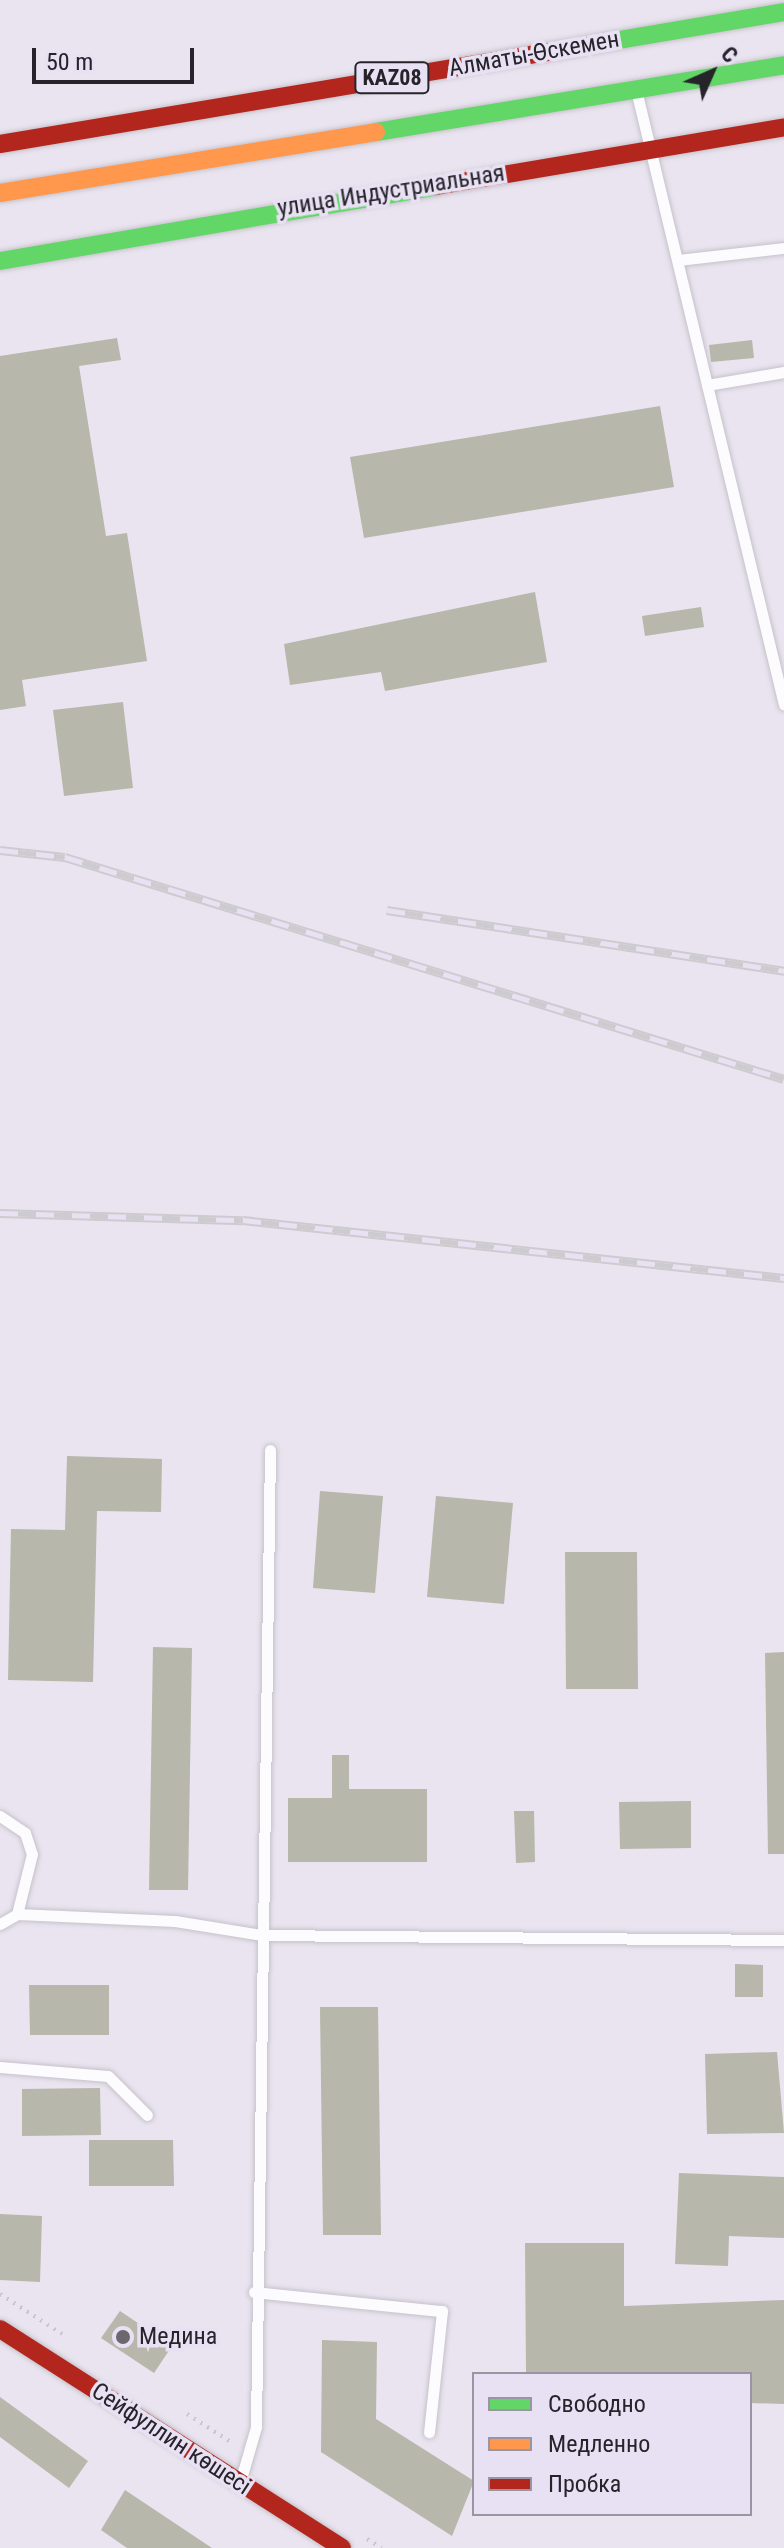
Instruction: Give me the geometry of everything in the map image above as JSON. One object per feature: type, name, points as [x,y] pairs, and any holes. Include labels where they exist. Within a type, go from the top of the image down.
[{"type":"main road","name":"Алматы-Өскемен","points":[[1,139],[784,12]]},
{"type":"main road","name":"Алматы-Өскемен","points":[[0,193],[784,65]]},
{"type":"main road","name":"улица Индустриальная","points":[[0,261],[784,127]]},
{"type":"main road","name":"Сейфуллин көшесі","points":[[0,2329],[342,2548]]},
{"type":"lane","points":[[636,89],[784,705]]},
{"type":"lane","points":[[678,260],[784,248]]},
{"type":"lane","points":[[707,385],[784,372]]},
{"type":"lane","points":[[240,2483],[250,2454],[270,1450]]},
{"type":"lane","points":[[0,1816],[25,1833],[32,1854],[17,1914]]},
{"type":"lane","points":[[0,1924],[17,1914],[175,1921],[261,1935],[784,1940]]},
{"type":"lane","points":[[0,2067],[108,2076],[147,2115]]},
{"type":"lane","points":[[254,2292],[442,2311],[429,2432]]},
{"type":"path","points":[[0,2294],[75,2343]]},
{"type":"path","points":[[178,2408],[250,2454]]},
{"type":"building","points":[[117,338],[121,360],[79,366],[106,536],[127,533],[147,661],[22,680],[26,706],[0,710],[0,356]]},
{"type":"building","points":[[752,340],[754,358],[711,362],[709,345]]},
{"type":"building","points":[[660,406],[674,487],[364,538],[350,457]]},
{"type":"building","points":[[535,592],[547,662],[385,691],[381,672],[290,685],[284,644]]},
{"type":"building","points":[[701,607],[704,627],[645,636],[642,616]]},
{"type":"building","points":[[123,702],[133,788],[64,796],[53,710]]},
{"type":"building","points":[[67,1456],[162,1459],[161,1512],[97,1511],[93,1682],[8,1680],[11,1529],[65,1530]]},
{"type":"building","points":[[320,1491],[383,1496],[375,1593],[313,1588]]},
{"type":"building","points":[[436,1496],[513,1503],[504,1604],[427,1597]]},
{"type":"building","points":[[565,1552],[637,1552],[638,1689],[566,1689]]},
{"type":"building","points":[[153,1647],[192,1648],[188,1890],[149,1890]]},
{"type":"building","points":[[784,1652],[784,1854],[768,1854],[765,1653]]},
{"type":"building","points":[[332,1755],[349,1755],[349,1789],[427,1789],[427,1862],[288,1862],[288,1798],[332,1798]]},
{"type":"building","points":[[691,1801],[691,1848],[620,1849],[619,1802]]},
{"type":"building","points":[[514,1811],[534,1811],[535,1862],[516,1863]]},
{"type":"building","points":[[735,1964],[763,1965],[763,1997],[735,1997]]},
{"type":"building","points":[[29,1985],[109,1985],[109,2035],[30,2035]]},
{"type":"building","points":[[320,2007],[378,2007],[381,2235],[323,2235]]},
{"type":"building","points":[[777,2052],[784,2133],[707,2134],[705,2054]]},
{"type":"building","points":[[100,2088],[101,2135],[22,2136],[22,2089]]},
{"type":"building","points":[[89,2140],[173,2140],[174,2186],[89,2186]]},
{"type":"building","points":[[679,2173],[784,2177],[784,2238],[729,2236],[728,2266],[675,2264]]},
{"type":"building","points":[[0,2214],[42,2216],[40,2282],[0,2280]]},
{"type":"building","points":[[525,2243],[624,2243],[624,2306],[784,2300],[784,2404],[752,2403],[752,2372],[526,2372]]},
{"type":"building","points":[[120,2311],[172,2346],[154,2373],[101,2338]]},
{"type":"building","points":[[322,2340],[377,2342],[376,2419],[472,2480],[452,2536],[321,2452]]},
{"type":"building","points":[[0,2397],[88,2461],[69,2488],[0,2437]]},
{"type":"building","points":[[125,2490],[212,2548],[127,2548],[101,2530]]},
{"type":"railway","points":[[0,850],[65,857],[784,1079]]},
{"type":"railway","points":[[387,910],[784,971]]},
{"type":"railway","points":[[0,1213],[243,1220],[784,1278]]},
{"type":"traffic: fast","points":[[548,52],[784,12]]},
{"type":"traffic: fast","points":[[376,132],[784,65]]},
{"type":"traffic: fast","points":[[0,261],[437,186]]},
{"type":"traffic: slow","points":[[0,193],[376,132]]},
{"type":"traffic: jam","points":[[0,144],[548,52]]},
{"type":"traffic: jam","points":[[437,186],[784,127]]},
{"type":"traffic: jam","points":[[0,2329],[342,2548]]},
{"type":"place","name":"Медина","points":[[123,2337]]}]
